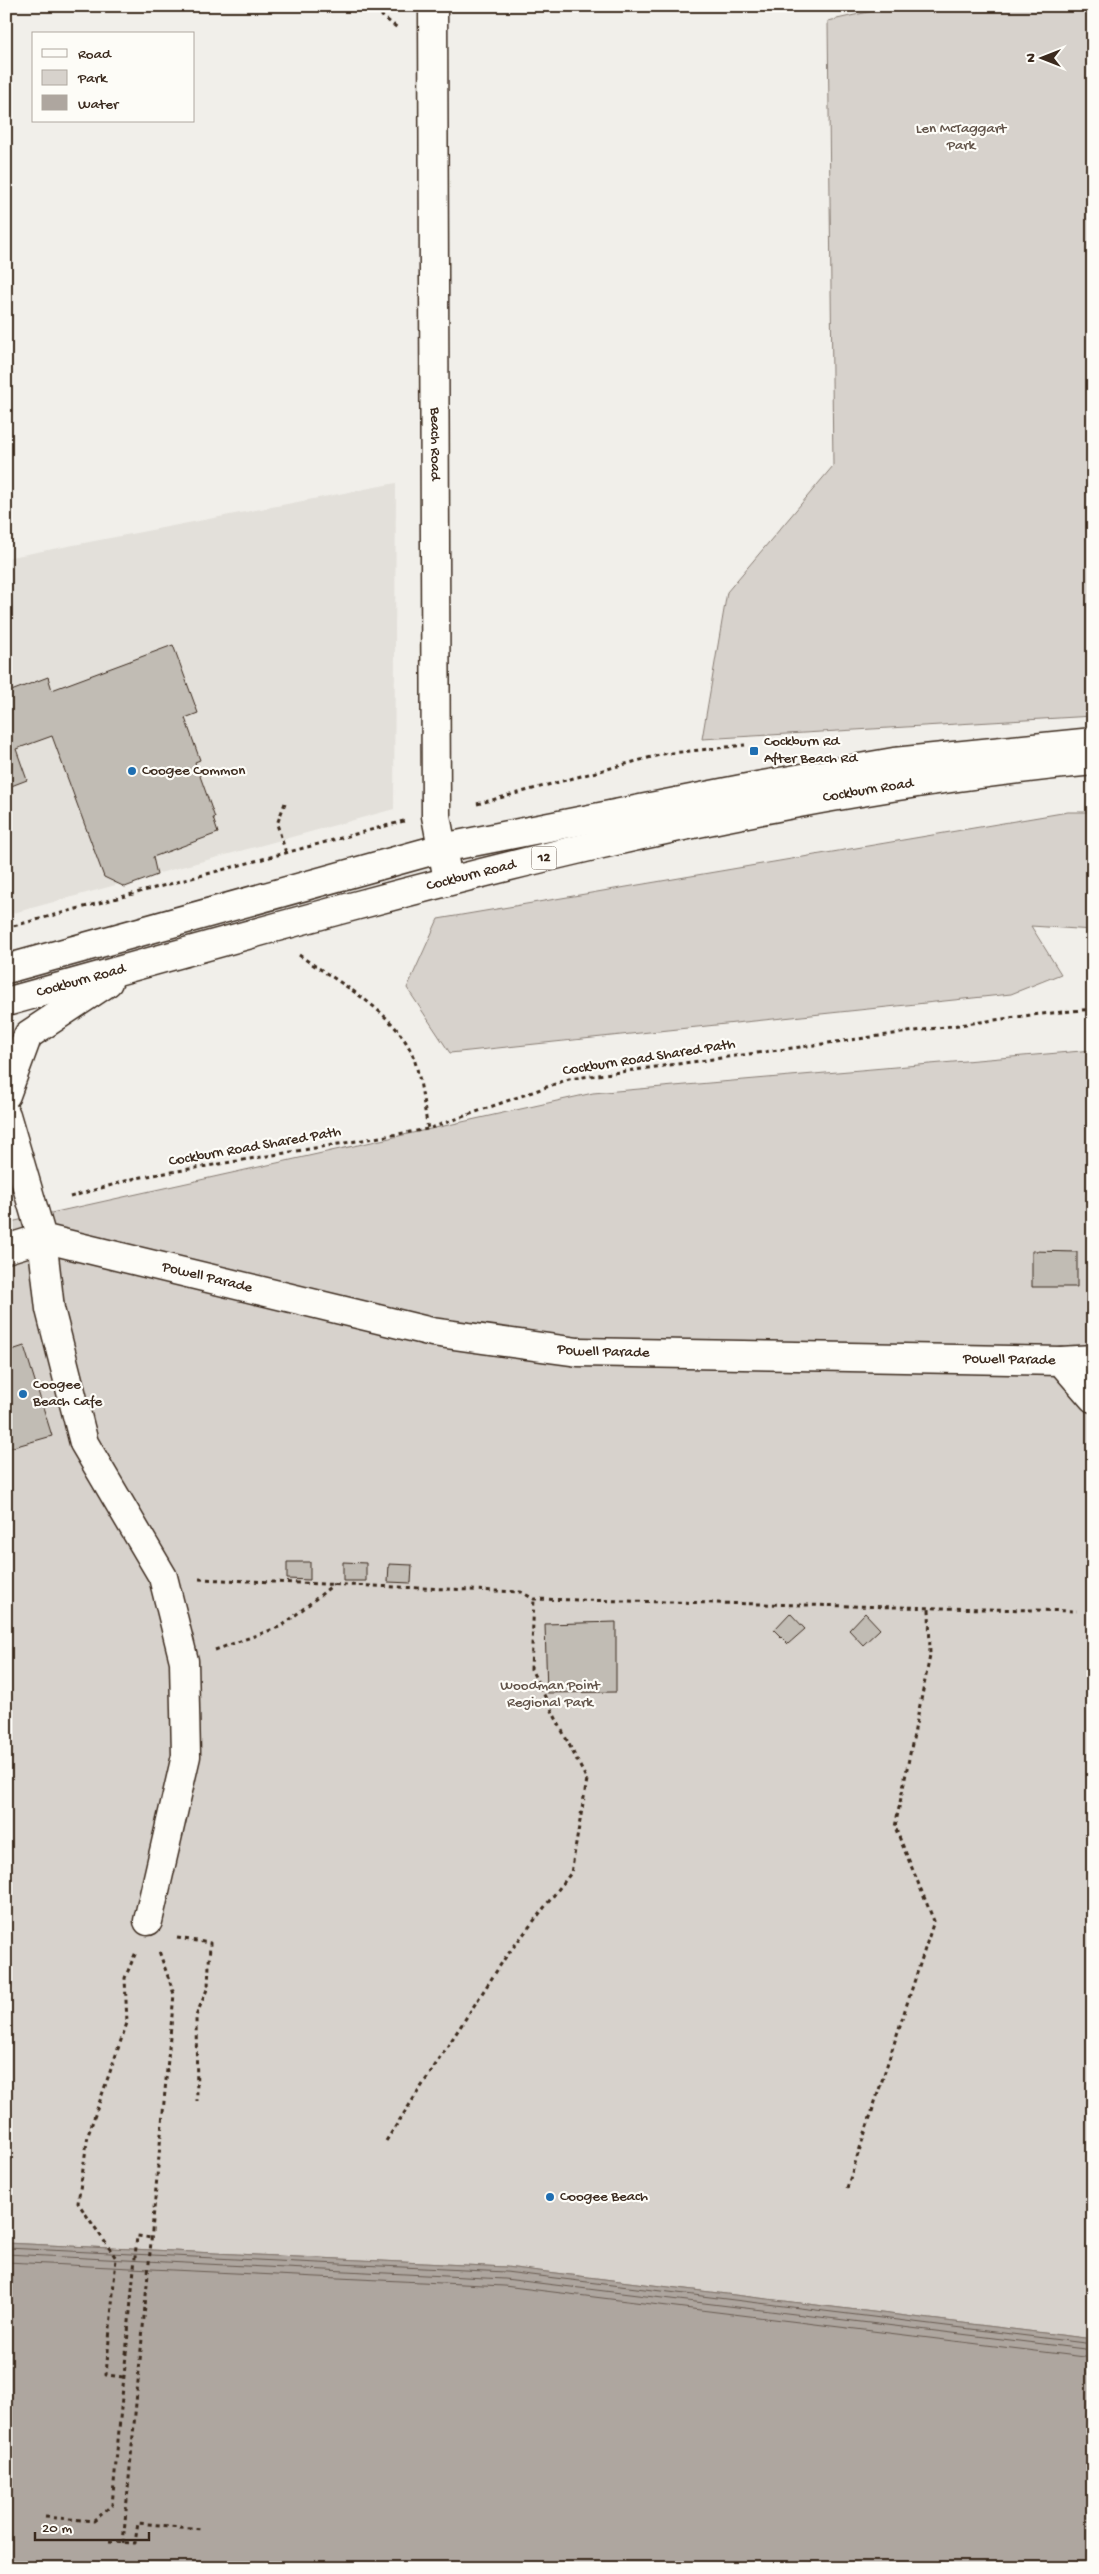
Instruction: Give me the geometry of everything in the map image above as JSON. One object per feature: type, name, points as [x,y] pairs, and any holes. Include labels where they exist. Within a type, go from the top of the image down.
[{"type":"main road","name":"Beach Road","points":[[433,6],[436,816],[448,880]]},
{"type":"main road","name":"Cockburn Road","points":[[6,969],[442,848],[752,787],[894,762],[1093,742]]},
{"type":"main road","name":"Cockburn Road","points":[[6,1002],[448,880],[699,823],[848,792],[1093,761]]},
{"type":"main road","points":[[6,1095],[28,1035],[130,968]]},
{"type":"main road","points":[[6,1115],[42,1238],[50,1309],[84,1443],[163,1577],[184,1661],[186,1756],[148,1921]]},
{"type":"main road","points":[[6,1249],[42,1238]]},
{"type":"main road","name":"Powell Parade","points":[[42,1238],[432,1332],[578,1352],[1061,1361],[1093,1359]]},
{"type":"main road","points":[[1061,1361],[1093,1398]]},
{"type":"path","points":[[382,6],[382,16],[400,30]]},
{"type":"path","points":[[436,816],[663,754],[745,745]]},
{"type":"path","points":[[285,803],[277,824],[286,853]]},
{"type":"path","points":[[6,928],[406,820],[407,812]]},
{"type":"path","points":[[294,952],[382,1014],[402,1034],[416,1064],[428,1129]]},
{"type":"path","name":"Cockburn Road Shared Path","points":[[70,1197],[136,1178],[428,1129],[569,1079],[1031,1015],[1093,1009]]},
{"type":"path","points":[[163,1577],[521,1592],[534,1600],[1077,1611]]},
{"type":"path","points":[[184,1661],[282,1626],[334,1584]]},
{"type":"path","points":[[386,2141],[505,1958],[571,1873],[587,1780],[531,1669],[534,1600]]},
{"type":"path","points":[[847,2188],[934,1921],[895,1827],[930,1656],[929,1608]]},
{"type":"path","points":[[123,2543],[174,1994],[148,1921]]},
{"type":"path","points":[[123,2377],[106,2375],[116,2258],[78,2203],[88,2135],[127,2023],[125,1978],[148,1921]]},
{"type":"path","points":[[197,2101],[196,2016],[208,1987],[210,1943]]},
{"type":"path","points":[[45,2517],[94,2521],[112,2505],[137,2236],[152,2238]]},
{"type":"path","points":[[109,2542],[136,2543],[138,2523],[201,2529]]},
{"type":"shaded area","name":"Coogee Common","points":[[396,483],[394,809],[6,915],[6,558]]},
{"type":"green space","name":"Len McTaggart Park","points":[[895,6],[1093,6],[1093,716],[702,739],[727,592],[833,466],[828,21]]},
{"type":"green space","points":[[1068,812],[1093,812],[1093,930],[1031,926],[1061,974],[1011,994],[450,1053],[407,988],[438,919]]},
{"type":"green space","name":"Woodman Point Regional Park","points":[[1093,1050],[1093,2339],[506,2267],[6,2243],[6,1223],[593,1093]]},
{"type":"water","points":[[6,2243],[506,2267],[1093,2339],[1093,2568],[6,2568]]},
{"type":"building","name":"Coogee Common","points":[[173,645],[198,713],[185,718],[200,760],[195,762],[215,818],[213,818],[218,833],[153,857],[157,875],[125,887],[104,877],[52,736],[16,749],[27,780],[6,788],[6,693],[48,677],[52,690]]},
{"type":"building","points":[[1032,1251],[1077,1252],[1077,1287],[1032,1287]]},
{"type":"building","name":"Coogee Beach Cafe","points":[[24,1346],[52,1436],[6,1449],[6,1352]]},
{"type":"building","points":[[287,1562],[310,1562],[310,1580],[287,1579]]},
{"type":"building","points":[[343,1562],[366,1563],[366,1581],[343,1581]]},
{"type":"building","points":[[389,1564],[412,1565],[411,1583],[388,1582]]},
{"type":"building","points":[[790,1613],[805,1629],[788,1644],[774,1630]]},
{"type":"building","points":[[865,1613],[880,1629],[863,1645],[849,1630]]},
{"type":"building","points":[[616,1622],[616,1692],[547,1693],[545,1624]]},
{"type":"place","name":"Cockburn Rd After Beach Rd","points":[[754,751]]},
{"type":"place","name":"Coogee Common","points":[[132,771]]},
{"type":"place","name":"Coogee Beach Cafe","points":[[23,1394]]},
{"type":"place","name":"Coogee Beach","points":[[550,2197]]}]
